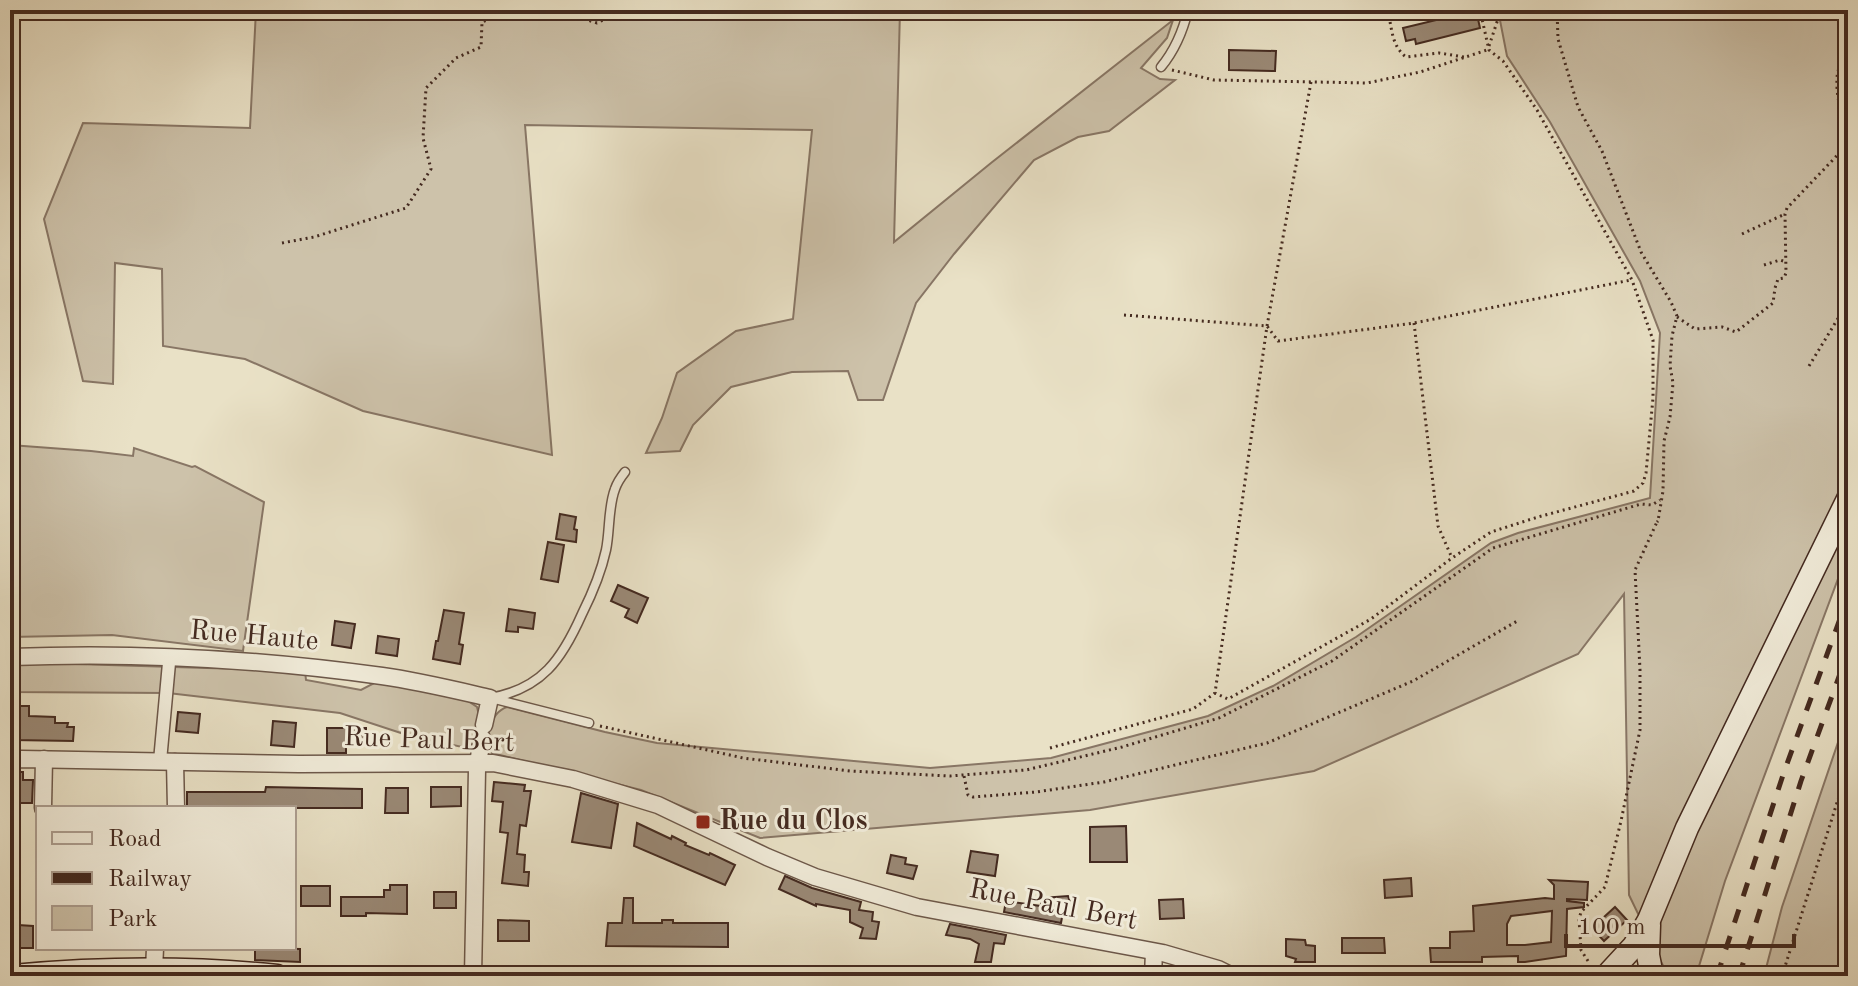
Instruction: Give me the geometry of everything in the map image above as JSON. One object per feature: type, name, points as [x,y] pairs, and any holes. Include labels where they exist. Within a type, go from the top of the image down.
[{"type":"main road","points":[[1600,970],[1634,946],[1649,920],[1687,828],[1848,499]]},
{"type":"main road","points":[[1649,920],[1648,955],[1652,976]]},
{"type":"main road","points":[[13,976],[155,959],[277,976]]},
{"type":"main road","points":[[1600,970],[1623,971],[1639,976]]},
{"type":"street","name":"Rue Haute","points":[[10,657],[146,655],[176,660],[310,667],[385,676],[490,698]]},
{"type":"street","points":[[176,660],[167,762],[176,806]]},
{"type":"street","points":[[473,976],[478,763],[490,698]]},
{"type":"street","points":[[43,806],[44,759]]},
{"type":"street","name":"Rue Paul Bert","points":[[10,760],[397,765],[493,763],[573,779],[658,805],[815,877],[917,907],[1154,952],[1218,969],[1232,976]]},
{"type":"street","name":"Rue Paul Bert","points":[[1153,976],[1154,952]]},
{"type":"lane","points":[[1161,67],[1170,57],[1188,10]]},
{"type":"lane","points":[[490,698],[511,694],[534,681],[559,658],[571,639],[596,584],[606,549],[615,489],[625,472]]},
{"type":"lane","points":[[490,698],[589,723]]},
{"type":"path","points":[[282,243],[314,237],[406,208],[431,169],[423,138],[426,88],[456,58],[481,47],[482,22],[513,10]]},
{"type":"path","points":[[555,10],[597,23],[624,10]]},
{"type":"path","points":[[1215,693],[1228,699],[1371,619],[1491,532],[1634,491],[1643,483],[1653,398],[1653,340],[1632,280],[1537,110],[1503,61],[1489,50],[1480,10]]},
{"type":"path","points":[[1489,50],[1498,10]]},
{"type":"path","points":[[1557,10],[1558,39],[1578,107],[1602,151],[1641,252],[1677,316],[1695,329],[1722,327],[1736,332],[1773,303],[1778,279],[1784,278],[1786,273],[1787,208],[1848,144]]},
{"type":"path","points":[[1389,16],[1398,51],[1406,57],[1439,53],[1466,57]]},
{"type":"path","points":[[1848,47],[1837,78],[1840,111],[1848,130]]},
{"type":"path","points":[[1161,67],[1214,80],[1367,83],[1420,72],[1489,50]]},
{"type":"path","points":[[1050,748],[1193,709],[1215,693],[1267,326],[1311,82]]},
{"type":"path","points":[[1742,234],[1785,214]]},
{"type":"path","points":[[1764,265],[1780,260],[1786,262]]},
{"type":"path","points":[[1124,315],[1267,326],[1278,341],[1414,323],[1632,280]]},
{"type":"path","points":[[1809,366],[1848,302]]},
{"type":"path","points":[[1600,970],[1581,950],[1578,925],[1581,912],[1605,887],[1640,730],[1635,570],[1657,523],[1663,491],[1664,441],[1673,383],[1670,366],[1672,336],[1677,316]]},
{"type":"path","points":[[1414,323],[1438,526],[1452,558]]},
{"type":"path","points":[[589,723],[743,758],[850,771],[950,776],[1026,770],[1122,747],[1219,718],[1332,661],[1493,548],[1641,504],[1652,505],[1660,500]]},
{"type":"path","points":[[964,775],[968,795],[973,797],[1036,792],[1104,782],[1267,743],[1413,681],[1519,620]]},
{"type":"path","points":[[1782,976],[1848,768]]},
{"type":"green space","points":[[256,10],[900,10],[894,242],[1173,20],[1167,38],[1141,68],[1160,79],[1175,80],[1109,131],[1078,137],[1034,160],[916,303],[883,400],[858,400],[848,371],[792,372],[731,387],[693,425],[680,451],[646,453],[677,373],[736,331],[793,319],[812,130],[525,125],[552,455],[363,411],[245,359],[163,346],[162,269],[115,263],[113,384],[83,381],[44,219],[83,123],[250,128]]},
{"type":"green space","points":[[1203,10],[1345,10],[1291,18],[1201,18]]},
{"type":"green space","points":[[1498,10],[1848,10],[1848,552],[1725,881],[1696,976],[1668,976],[1629,895],[1624,594],[1578,654],[1314,771],[1090,810],[760,838],[641,790],[492,753],[487,741],[489,727],[496,714],[507,707],[657,743],[930,768],[1051,758],[1208,716],[1273,686],[1356,637],[1491,543],[1650,498],[1660,333],[1640,281],[1550,122],[1507,56]]},
{"type":"green space","points":[[10,445],[133,456],[134,448],[195,466],[264,502],[243,651],[112,635],[10,637]]},
{"type":"green space","points":[[10,662],[305,671],[306,680],[361,690],[378,681],[465,699],[477,707],[478,725],[474,743],[467,748],[410,736],[340,713],[168,693],[10,692]]},
{"type":"green space","points":[[1848,713],[1848,976],[1764,976],[1782,907]]},
{"type":"building","points":[[1456,10],[1476,10],[1480,28],[1416,44],[1415,39],[1406,41],[1403,28],[1457,15]]},
{"type":"building","points":[[1229,50],[1276,51],[1275,71],[1229,70]]},
{"type":"building","points":[[560,514],[576,517],[576,542],[556,539]]},
{"type":"building","points":[[548,542],[564,545],[558,582],[541,579]]},
{"type":"building","points":[[618,585],[648,598],[637,623],[625,617],[629,609],[611,601]]},
{"type":"building","points":[[509,609],[535,613],[533,629],[518,627],[518,632],[506,631]]},
{"type":"building","points":[[444,610],[464,613],[459,644],[463,645],[460,664],[433,659]]},
{"type":"building","points":[[335,621],[355,624],[351,648],[332,645]]},
{"type":"building","points":[[378,636],[399,639],[397,656],[376,653]]},
{"type":"building","points":[[13,706],[29,706],[29,716],[55,717],[55,723],[68,723],[67,727],[74,727],[73,741],[13,740]]},
{"type":"building","points":[[178,712],[200,714],[198,733],[176,731]]},
{"type":"building","points":[[273,721],[296,723],[294,747],[271,745]]},
{"type":"building","points":[[327,728],[366,728],[366,742],[346,742],[346,753],[327,753]]},
{"type":"building","points":[[10,772],[23,772],[23,780],[33,780],[32,803],[10,803]]},
{"type":"building","points":[[494,782],[525,785],[524,791],[531,791],[526,826],[520,825],[517,854],[525,855],[524,872],[529,872],[528,886],[502,883],[508,833],[500,832],[503,802],[492,801]]},
{"type":"building","points":[[266,787],[362,789],[362,808],[187,806],[187,792],[265,792]]},
{"type":"building","points":[[431,787],[461,787],[461,806],[431,807]]},
{"type":"building","points":[[386,788],[408,788],[408,813],[385,813]]},
{"type":"building","points":[[581,793],[618,804],[611,848],[572,842]]},
{"type":"building","points":[[637,823],[735,865],[725,885],[634,846]]},
{"type":"building","points":[[1126,826],[1127,862],[1090,862],[1090,827]]},
{"type":"building","points":[[971,851],[998,855],[995,876],[967,872]]},
{"type":"building","points":[[891,855],[906,858],[905,864],[917,866],[913,879],[887,873]]},
{"type":"building","points":[[785,876],[812,888],[861,902],[859,910],[873,912],[872,921],[879,922],[876,939],[860,938],[863,928],[850,922],[850,910],[816,906],[779,889]]},
{"type":"building","points":[[1411,878],[1412,896],[1385,898],[1384,880]]},
{"type":"building","points":[[1549,880],[1588,882],[1587,900],[1567,899],[1584,903],[1584,907],[1567,909],[1566,956],[1525,962],[1518,962],[1518,956],[1482,957],[1482,962],[1431,962],[1430,948],[1450,948],[1450,932],[1474,931],[1473,906],[1554,899],[1554,885]],"holes":[[[1552,911],[1551,942],[1507,945],[1507,924],[1511,916]]]},
{"type":"building","points":[[390,885],[407,885],[407,914],[341,916],[341,897],[384,897],[384,890],[390,890]]},
{"type":"building","points":[[301,886],[330,886],[330,906],[301,906]]},
{"type":"building","points":[[434,892],[456,892],[456,908],[434,908]]},
{"type":"building","points":[[1068,896],[1074,914],[1063,912],[1061,923],[1004,912],[1006,901],[1041,906],[1042,898]]},
{"type":"building","points":[[624,898],[633,898],[633,923],[673,920],[673,923],[728,923],[728,947],[606,946],[608,923],[622,923]]},
{"type":"building","points":[[1183,899],[1184,918],[1160,919],[1159,900]]},
{"type":"building","points":[[1615,907],[1627,920],[1604,941],[1592,928]]},
{"type":"building","points":[[498,920],[529,921],[529,941],[498,941]]},
{"type":"building","points":[[950,924],[1006,935],[1004,944],[994,943],[991,962],[975,962],[979,944],[970,939],[946,935]]},
{"type":"building","points":[[18,925],[33,926],[33,948],[18,948]]},
{"type":"building","points":[[1342,938],[1384,938],[1385,953],[1342,953]]},
{"type":"building","points":[[1286,939],[1305,940],[1306,945],[1315,946],[1315,962],[1295,962],[1296,959],[1286,956]]},
{"type":"building","points":[[300,949],[300,962],[255,960],[255,950]]},
{"type":"railway","points":[[1717,976],[1784,772],[1848,597]]},
{"type":"railway","points":[[1739,976],[1801,781],[1848,652]]},
{"type":"place","name":"Rue du Clos","points":[[703,822]]}]
